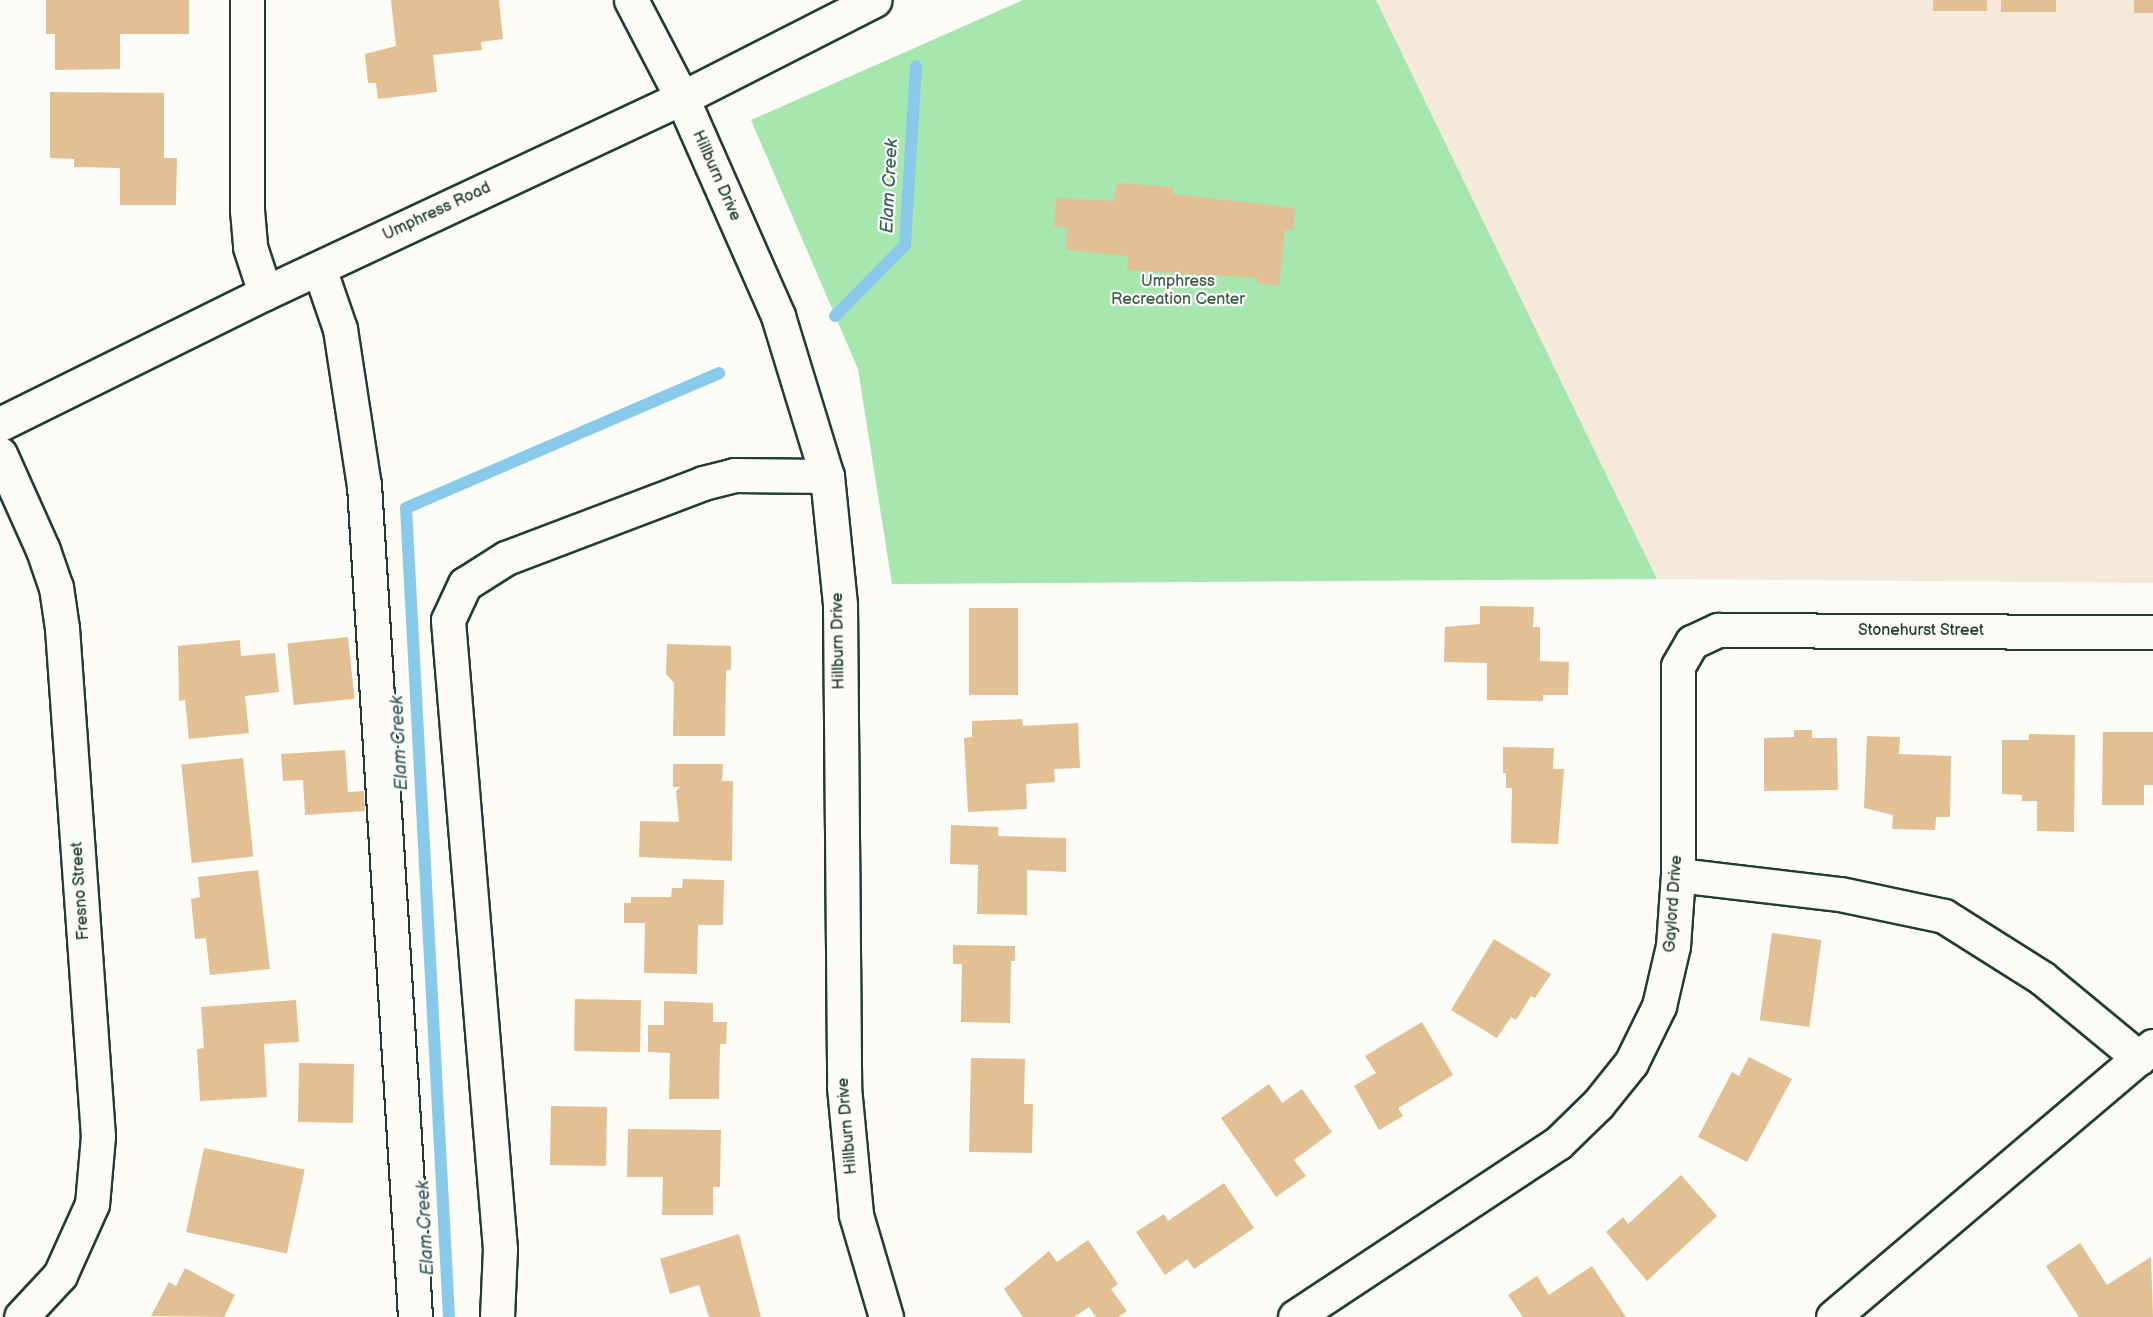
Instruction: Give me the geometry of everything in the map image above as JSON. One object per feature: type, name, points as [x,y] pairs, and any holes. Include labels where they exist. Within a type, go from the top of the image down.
[{"type":"street","points":[[247,0],[250,247],[265,293]]},
{"type":"street","name":"Hillburn Drive","points":[[631,0],[682,98],[778,316],[827,476],[840,606],[844,1088],[856,1215],[886,1317]]},
{"type":"street","name":"Umphress Road","points":[[0,424],[265,293],[682,98],[874,0]]},
{"type":"street","points":[[319,268],[340,329],[364,485],[415,1317]]},
{"type":"street","name":"Fresno Street","points":[[0,454],[56,587],[62,628],[98,1136],[92,1204],[60,1275],[21,1317]]},
{"type":"street","points":[[497,1317],[500,1249],[448,620],[465,584],[506,558],[703,483],[734,476],[827,476]]},
{"type":"street","name":"Stonehurst Street","points":[[1692,642],[1718,630],[2153,632]]},
{"type":"street","name":"Gaylord Drive","points":[[1295,1317],[1558,1143],[1598,1104],[1631,1063],[1659,1006],[1673,946],[1678,875],[1678,666],[1692,642]]},
{"type":"street","points":[[1678,875],[1840,894],[1944,916],[2042,978],[2146,1052],[1833,1317]]},
{"type":"shaded area","points":[[1376,0],[2153,0],[2153,583],[1657,579]]},
{"type":"green space","name":"Umphress Recreation Center","points":[[1023,0],[1376,0],[1657,579],[892,584],[858,369],[751,120]]},
{"type":"building","points":[[46,0],[189,0],[189,34],[120,34],[120,69],[55,70],[55,34],[46,34]]},
{"type":"building","points":[[391,0],[499,0],[503,39],[481,42],[482,50],[433,55],[437,92],[378,99],[376,83],[368,83],[365,54],[396,46]]},
{"type":"building","points":[[1933,0],[1987,0],[1987,11],[1933,11]]},
{"type":"building","points":[[2001,0],[2056,0],[2056,12],[2001,12]]},
{"type":"building","points":[[2134,0],[2153,0],[2153,13],[2134,13]]},
{"type":"building","points":[[50,92],[164,93],[164,158],[177,158],[176,205],[120,205],[120,168],[74,167],[74,159],[50,158]]},
{"type":"building","points":[[1117,183],[1173,187],[1173,194],[1295,208],[1293,230],[1285,230],[1279,286],[1256,283],[1257,278],[1127,270],[1128,256],[1066,250],[1068,228],[1054,227],[1056,198],[1114,201]]},
{"type":"building","points":[[1480,606],[1534,607],[1533,627],[1540,627],[1540,661],[1569,662],[1568,695],[1543,695],[1543,701],[1487,700],[1487,663],[1444,662],[1445,627],[1480,624]]},
{"type":"building","points":[[969,608],[1018,608],[1018,695],[969,695]]},
{"type":"building","points":[[348,637],[354,699],[294,705],[287,643]]},
{"type":"building","points":[[240,640],[241,656],[275,653],[279,692],[245,696],[249,733],[189,739],[185,700],[179,701],[178,646]]},
{"type":"building","points":[[667,644],[731,646],[731,670],[726,670],[725,736],[673,736],[674,683],[666,674]]},
{"type":"building","points":[[1022,719],[1023,726],[1078,723],[1080,768],[1054,769],[1055,782],[1026,784],[1027,809],[968,812],[964,738],[972,737],[972,721]]},
{"type":"building","points":[[1794,730],[1812,730],[1812,738],[1837,738],[1838,790],[1764,791],[1764,738],[1794,737]]},
{"type":"building","points":[[2103,732],[2153,732],[2153,785],[2144,785],[2144,805],[2102,805]]},
{"type":"building","points":[[2029,734],[2075,735],[2074,832],[2037,831],[2037,801],[2022,801],[2022,795],[2002,794],[2002,740],[2029,740]]},
{"type":"building","points":[[1867,736],[1900,737],[1899,754],[1951,756],[1950,817],[1936,817],[1935,830],[1892,829],[1893,815],[1864,808]]},
{"type":"building","points":[[1503,747],[1554,748],[1553,769],[1564,769],[1558,844],[1511,843],[1512,788],[1506,788],[1506,773],[1503,773]]},
{"type":"building","points":[[345,750],[348,792],[364,791],[365,811],[305,815],[303,780],[283,781],[281,754]]},
{"type":"building","points":[[243,758],[253,856],[192,863],[181,764]]},
{"type":"building","points":[[673,764],[723,764],[722,781],[733,781],[732,861],[639,857],[640,821],[679,822],[676,791],[680,787],[673,787]]},
{"type":"building","points":[[951,825],[998,827],[998,836],[1066,838],[1066,872],[1027,870],[1027,915],[977,914],[978,865],[950,864]]},
{"type":"building","points":[[258,870],[270,969],[210,975],[206,938],[195,939],[191,899],[200,897],[198,877]]},
{"type":"building","points":[[683,879],[724,880],[723,925],[698,925],[697,974],[644,973],[645,923],[624,923],[624,903],[631,903],[631,897],[671,897],[672,888],[682,888]]},
{"type":"building","points":[[1772,933],[1822,940],[1809,1027],[1760,1020]]},
{"type":"building","points":[[1494,939],[1551,974],[1535,998],[1531,996],[1516,1020],[1511,1017],[1497,1038],[1451,1010]]},
{"type":"building","points":[[953,945],[1015,946],[1015,961],[1011,961],[1010,1023],[961,1022],[962,964],[953,964]]},
{"type":"building","points":[[575,999],[641,1000],[640,1052],[574,1051]]},
{"type":"building","points":[[296,1000],[299,1042],[264,1044],[267,1097],[200,1101],[197,1049],[204,1048],[201,1007]]},
{"type":"building","points":[[664,1001],[713,1003],[713,1022],[727,1022],[726,1044],[720,1044],[719,1099],[669,1099],[670,1053],[648,1052],[648,1025],[664,1025]]},
{"type":"building","points":[[1422,1022],[1453,1075],[1398,1108],[1403,1116],[1379,1130],[1354,1086],[1376,1073],[1365,1056]]},
{"type":"building","points":[[1749,1057],[1792,1079],[1747,1162],[1698,1137],[1732,1072],[1739,1076]]},
{"type":"building","points":[[971,1058],[1025,1059],[1024,1104],[1033,1104],[1032,1153],[969,1152]]},
{"type":"building","points":[[299,1063],[354,1064],[353,1123],[298,1122]]},
{"type":"building","points":[[1269,1084],[1282,1103],[1302,1089],[1332,1132],[1294,1160],[1306,1176],[1276,1197],[1221,1118]]},
{"type":"building","points":[[551,1106],[607,1107],[606,1166],[550,1165]]},
{"type":"building","points":[[628,1129],[721,1130],[720,1187],[713,1187],[713,1215],[662,1215],[663,1177],[627,1177]]},
{"type":"building","points":[[204,1148],[305,1169],[287,1254],[186,1232]]},
{"type":"building","points":[[1681,1175],[1717,1216],[1647,1281],[1606,1232],[1623,1217],[1628,1224]]},
{"type":"building","points":[[1224,1183],[1254,1228],[1194,1269],[1187,1259],[1165,1275],[1136,1232],[1164,1214],[1168,1221]]},
{"type":"building","points":[[739,1234],[761,1317],[709,1317],[699,1285],[670,1294],[660,1259]]},
{"type":"building","points":[[1088,1240],[1118,1284],[1111,1289],[1127,1311],[1118,1317],[1096,1317],[1089,1307],[1074,1317],[1023,1317],[1004,1289],[1049,1251],[1057,1262]]},
{"type":"building","points":[[2080,1243],[2107,1285],[2151,1257],[2153,1317],[2079,1317],[2046,1266]]},
{"type":"building","points":[[1592,1266],[1626,1317],[1523,1317],[1508,1295],[1537,1276],[1549,1295]]},
{"type":"building","points":[[185,1268],[235,1295],[224,1317],[151,1316],[169,1282],[176,1286]]},
{"type":"waterway","name":"Elam Creek","points":[[835,316],[905,245],[916,66]]},
{"type":"waterway","name":"Elam Creek","points":[[449,1317],[406,508],[719,373]]}]
